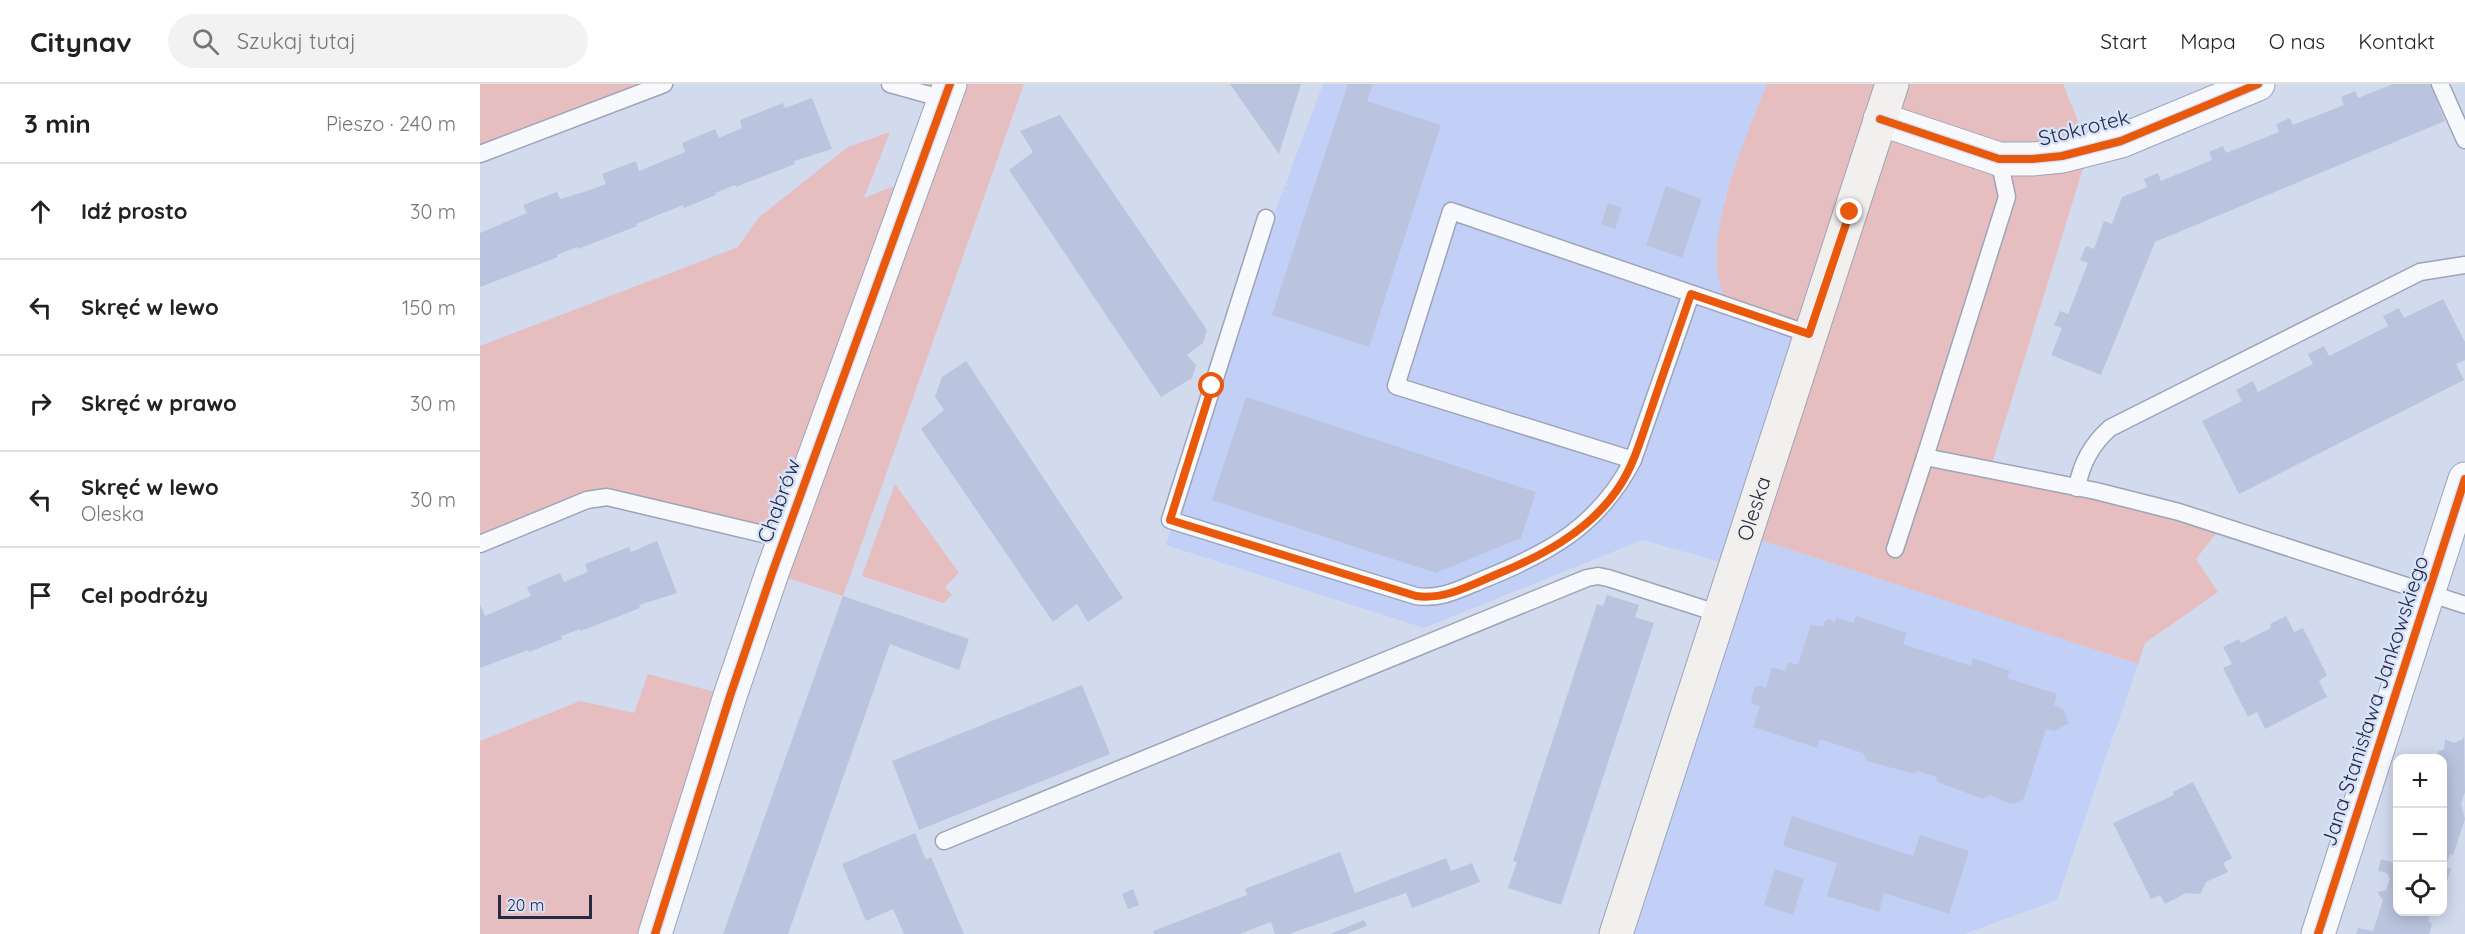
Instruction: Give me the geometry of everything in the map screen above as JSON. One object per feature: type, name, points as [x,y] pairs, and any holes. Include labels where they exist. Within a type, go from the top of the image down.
[{"type":"main road","name":"Oleska","points":[[1616,934],[1892,84]]},
{"type":"street","name":"Stokrotek","points":[[1880,119],[1999,159],[2062,156],[2121,141],[2258,84]]},
{"type":"street","name":"Chabrów","points":[[655,934],[730,696],[784,539],[947,91]]},
{"type":"street","name":"Jana Stanisława Jankowskiego","points":[[2318,934],[2465,479]]},
{"type":"lane","points":[[480,154],[664,84]]},
{"type":"lane","points":[[890,84],[947,91]]},
{"type":"lane","points":[[2440,84],[2465,140]]},
{"type":"lane","points":[[1895,549],[2007,196],[1999,159]]},
{"type":"lane","points":[[1633,460],[1396,386],[1451,212],[1809,334]]},
{"type":"lane","points":[[1266,218],[1170,520],[1416,596],[1429,598],[1447,595],[1521,564],[1567,538],[1606,503],[1617,490],[1633,460],[1691,294]]},
{"type":"lane","points":[[2077,488],[2079,475],[2095,441],[2110,428],[2420,272],[2465,265]]},
{"type":"lane","points":[[1924,457],[2077,488],[2179,512],[2465,605]]},
{"type":"lane","points":[[480,544],[587,500],[607,497],[784,539]]},
{"type":"lane","points":[[944,841],[1587,578],[1598,576],[1608,578],[1720,614]]},
{"type":"path","points":[[1223,84],[1286,173],[1285,193]]},
{"type":"path","points":[[860,564],[951,302],[1038,401]]},
{"type":"path","points":[[892,471],[966,574],[953,588]]},
{"type":"shaded area","points":[[480,84],[664,84],[480,154]]},
{"type":"shaded area","points":[[890,84],[1024,84],[843,596],[772,573],[784,539],[607,497],[480,544],[480,346],[738,247],[759,217],[848,147],[890,132],[864,198],[915,178],[944,99]]},
{"type":"shaded area","points":[[1323,84],[1767,84],[1725,198],[1717,266],[1724,294],[1809,334],[1746,535],[2138,664],[2057,900],[1964,934],[1616,934],[1735,566],[1642,540],[1424,628],[1166,545],[1230,331]]},
{"type":"shaded area","points":[[1767,84],[2063,84],[2089,149],[1990,470],[2223,525],[2196,559],[2218,592],[2145,643],[2138,664],[1746,535],[1809,335],[1737,310],[1732,307],[1720,286],[1717,260],[1719,229],[1726,197],[1747,133]]},
{"type":"shaded area","points":[[895,484],[959,573],[945,587],[952,595],[943,603],[862,576]]},
{"type":"shaded area","points":[[648,674],[730,696],[655,934],[480,934],[480,741],[580,701],[634,713]]},
{"type":"building","points":[[1230,84],[1301,84],[1279,154]]},
{"type":"building","points":[[1348,84],[1373,84],[1367,101],[1441,125],[1369,347],[1272,315]]},
{"type":"building","points":[[2393,84],[2430,84],[2445,121],[2155,242],[2101,375],[2051,355],[2062,328],[2054,325],[2060,311],[2068,314],[2088,263],[2080,260],[2086,246],[2094,249],[2104,221],[2112,224],[2122,197],[2147,187],[2144,179],[2158,173],[2161,181],[2212,160],[2209,152],[2223,146],[2226,153],[2279,132],[2276,124],[2290,118],[2293,125],[2344,105],[2341,97],[2355,91],[2358,98]]},
{"type":"building","points":[[812,98],[832,149],[794,161],[795,164],[736,187],[735,185],[684,208],[683,205],[636,224],[637,226],[578,249],[577,247],[557,255],[558,257],[480,287],[480,233],[527,213],[523,205],[557,192],[560,199],[606,184],[602,174],[636,161],[639,171],[685,152],[682,143],[715,129],[719,138],[742,128],[740,120],[783,103],[785,108]]},
{"type":"building","points":[[1060,115],[1207,330],[1203,343],[1187,355],[1196,365],[1192,378],[1161,397],[1009,170],[1033,152],[1020,131]]},
{"type":"building","points":[[1666,186],[1702,199],[1682,258],[1646,245]]},
{"type":"building","points":[[1608,203],[1622,208],[1615,229],[1601,224]]},
{"type":"building","points":[[2443,299],[2465,342],[2465,360],[2456,364],[2464,380],[2239,494],[2202,421],[2242,401],[2236,390],[2253,381],[2258,392],[2313,364],[2308,354],[2324,346],[2329,356],[2388,326],[2383,316],[2399,308],[2404,318]]},
{"type":"building","points":[[966,361],[1123,598],[1088,622],[1077,604],[1053,622],[921,429],[944,410],[935,397],[942,377]]},
{"type":"building","points":[[1246,397],[1536,492],[1521,538],[1436,573],[1212,500]]},
{"type":"building","points":[[657,541],[677,593],[639,605],[640,608],[581,631],[580,629],[561,636],[562,639],[529,652],[528,650],[480,668],[480,604],[485,616],[531,596],[527,587],[560,573],[564,582],[588,572],[585,564],[629,547],[631,552]]},
{"type":"building","points":[[1607,595],[1639,605],[1635,617],[1654,623],[1561,905],[1508,888],[1517,862],[1513,861],[1597,604],[1603,606]]},
{"type":"building","points":[[843,596],[969,639],[959,670],[890,644],[788,934],[723,934]]},
{"type":"building","points":[[1856,616],[1907,633],[1903,644],[1971,666],[1973,658],[2010,671],[2007,678],[2057,694],[2054,705],[2063,709],[2069,723],[2055,731],[2046,729],[2024,798],[2020,802],[2010,804],[1990,795],[1983,799],[1937,782],[1936,777],[1917,771],[1914,774],[1867,761],[1863,753],[1820,739],[1817,748],[1753,727],[1760,706],[1753,704],[1751,699],[1754,688],[1760,685],[1766,688],[1772,667],[1785,671],[1788,662],[1798,665],[1811,624],[1823,627],[1825,621],[1829,619],[1835,622],[1836,617],[1854,623]]},
{"type":"building","points":[[2286,616],[2294,632],[2303,628],[2327,675],[2319,681],[2327,697],[2265,729],[2257,712],[2248,717],[2223,668],[2232,664],[2223,647],[2239,639],[2241,643],[2271,628],[2270,624]]},
{"type":"building","points":[[1082,685],[1110,754],[919,830],[892,761]]},
{"type":"building","points":[[2464,734],[2465,792],[2461,804],[2465,819],[2453,855],[2450,854],[2447,862],[2447,754],[2438,754],[2437,752],[2444,749],[2445,739],[2454,743],[2463,739]]},
{"type":"building","points":[[2193,782],[2232,858],[2223,863],[2228,872],[2206,882],[2200,894],[2186,893],[2165,904],[2160,895],[2151,899],[2113,823],[2174,795],[2173,792]]},
{"type":"building","points":[[1792,816],[1913,856],[1920,835],[1969,851],[1949,914],[1884,893],[1879,912],[1827,896],[1837,863],[1783,846]]},
{"type":"building","points":[[915,833],[926,860],[931,857],[964,934],[904,934],[893,909],[866,921],[842,864]]},
{"type":"building","points":[[1340,852],[1355,893],[1446,858],[1451,871],[1472,863],[1480,882],[1412,908],[1406,893],[1289,934],[1275,934],[1271,922],[1240,934],[1154,934],[1153,931],[1247,895],[1245,889]]},
{"type":"building","points":[[2381,859],[2393,862],[2393,916],[2430,916],[2428,920],[2432,924],[2429,934],[2356,934],[2358,928],[2373,931],[2383,900],[2377,892],[2386,890],[2390,879],[2387,873],[2378,871]]},
{"type":"building","points":[[2447,868],[2451,869],[2447,880]]},
{"type":"building","points":[[1775,869],[1804,879],[1793,915],[1764,905]]},
{"type":"building","points":[[1133,889],[1139,905],[1128,909],[1122,894]]},
{"type":"building","points":[[1364,920],[1367,926],[1346,934],[1330,934]]},
{"type":"cycle path","points":[[655,934],[730,696],[772,573],[950,84]]},
{"type":"cycle path","points":[[1880,119],[1999,159],[2032,159],[2062,156],[2121,141],[2258,84]]},
{"type":"cycle path","points":[[2318,934],[2465,479]]},
{"type":"route","points":[[1212,386],[1170,520],[1416,596],[1429,598],[1447,595],[1547,551],[1591,519],[1617,490],[1633,460],[1691,294],[1809,334],[1850,212]]}]
